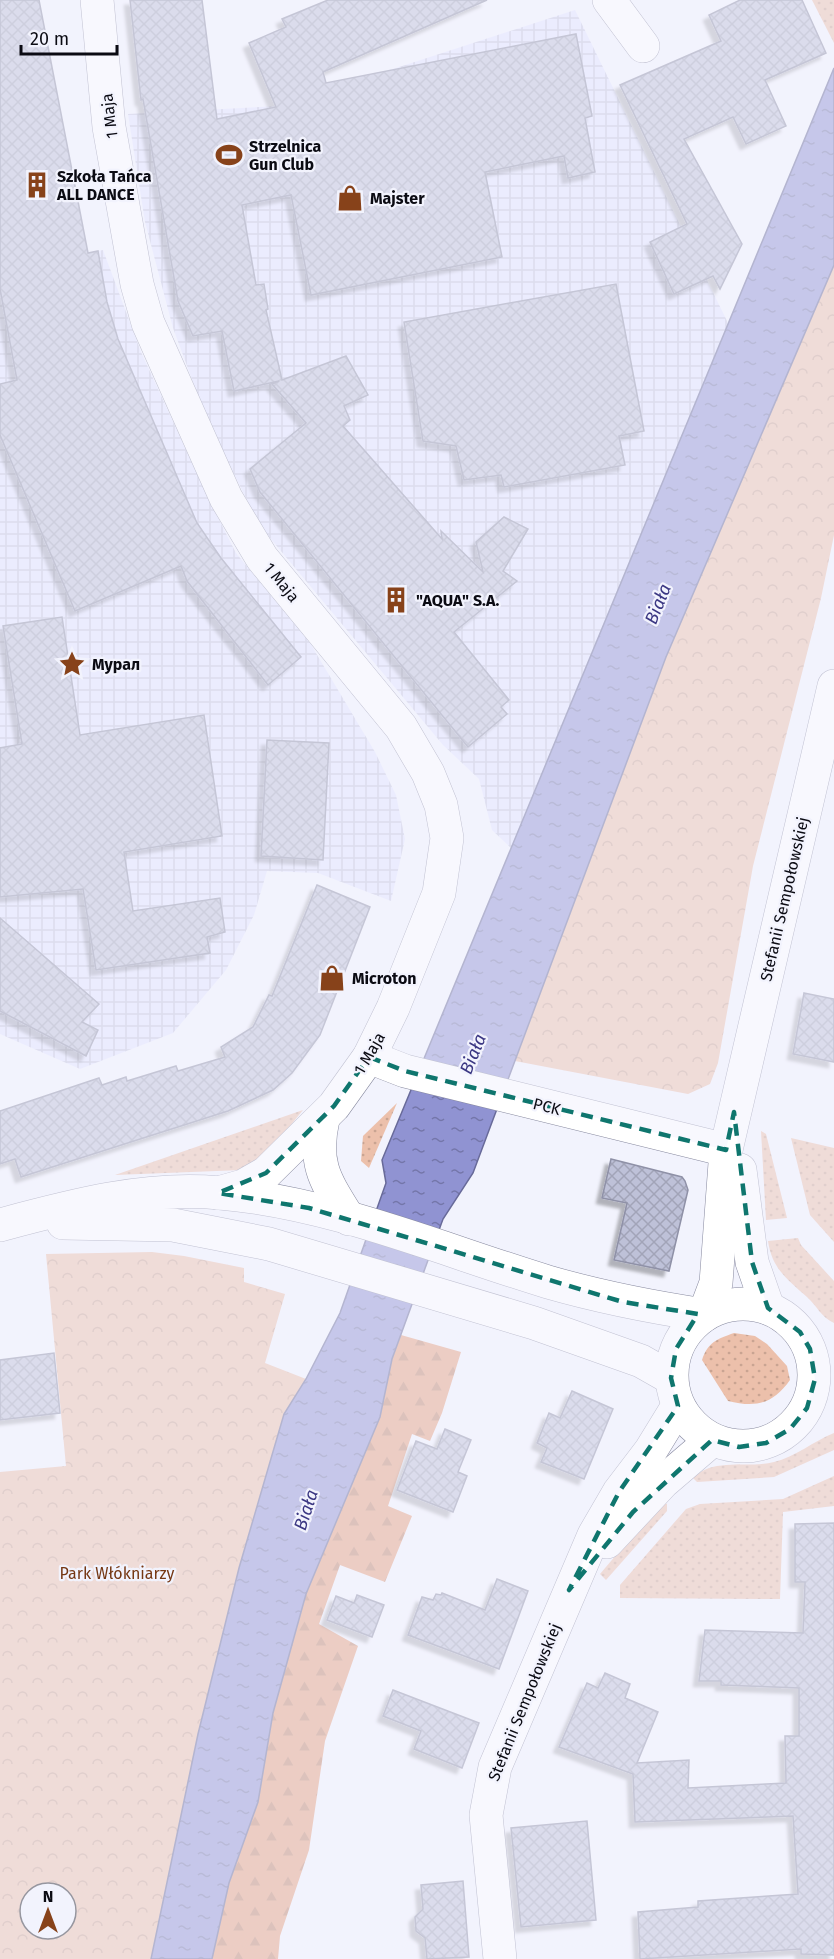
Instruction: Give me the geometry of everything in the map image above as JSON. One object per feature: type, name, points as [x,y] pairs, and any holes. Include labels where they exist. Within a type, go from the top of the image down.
[{"type":"street","name":"1 Maja","points":[[97,0],[109,127],[137,284],[155,341],[226,498],[262,558],[401,727],[429,772],[441,805],[447,838],[439,893],[393,1008],[369,1057],[323,1119],[287,1150],[266,1173],[243,1186],[218,1193]]},
{"type":"street","points":[[609,0],[644,46]]},
{"type":"street","name":"Stefanii Sempołowskiej","points":[[704,1315],[718,1274],[726,1150],[834,687]]},
{"type":"street","name":"PCK","points":[[369,1057],[405,1071],[726,1150]]},
{"type":"street","name":"Stefanii Sempołowskiej","points":[[734,1112],[746,1231],[752,1262],[768,1308]]},
{"type":"street","name":"1 Maja","points":[[323,1119],[318,1159],[332,1192],[349,1219]]},
{"type":"street","name":"1 Maja","points":[[1,1225],[83,1203],[126,1197],[218,1193],[268,1199],[349,1219],[622,1302],[704,1315]]},
{"type":"street","name":"1 Maja","points":[[1,1225],[82,1222],[173,1225],[270,1244],[458,1299],[641,1361],[675,1392]]},
{"type":"street","points":[[744,1303],[768,1308],[786,1318],[822,1351],[815,1379],[820,1407],[766,1443],[739,1447],[712,1440],[692,1426],[675,1392],[676,1349],[691,1326],[704,1315],[719,1308],[744,1303]]},
{"type":"street","name":"Stefanii Sempołowskiej","points":[[500,1959],[486,1815],[488,1794],[495,1767],[594,1535],[675,1392]]},
{"type":"street","name":"Stefanii Sempołowskiej","points":[[569,1590],[633,1512],[712,1440]]},
{"type":"highlighted area","points":[[369,1057],[405,1071],[726,1150],[734,1112],[752,1262],[768,1308],[800,1332],[810,1349],[815,1379],[807,1408],[790,1429],[766,1443],[739,1447],[712,1440],[633,1512],[569,1590],[619,1492],[678,1406],[671,1378],[676,1349],[698,1314],[623,1302],[309,1208],[218,1193],[266,1173],[334,1106]]},
{"type":"shaded area","points":[[575,10],[728,323],[512,849],[492,830],[479,779],[443,745],[260,526],[207,420],[173,328],[145,222],[128,114],[279,106]]},
{"type":"shaded area","points":[[103,250],[141,352],[236,553],[310,643],[375,752],[396,795],[405,839],[391,901],[318,873],[267,871],[254,915],[226,970],[173,1033],[80,1069],[0,1034],[0,272]]},
{"type":"green space","points":[[812,0],[834,0],[834,43]]},
{"type":"green space","points":[[834,265],[834,535],[821,598],[753,866],[718,1063],[710,1084],[688,1094],[515,1061],[666,657]]},
{"type":"green space","points":[[397,1103],[369,1168],[361,1161],[363,1136]]},
{"type":"green space","points":[[303,1110],[269,1152],[242,1170],[115,1175]]},
{"type":"green space","points":[[761,1131],[766,1134],[787,1218],[766,1220]]},
{"type":"green space","points":[[791,1138],[834,1148],[834,1242],[810,1215]]},
{"type":"green space","points":[[798,1238],[801,1245],[834,1281],[834,1323],[826,1318],[787,1279],[773,1259],[768,1241]]},
{"type":"green space","name":"Park Włókniarzy","points":[[152,1252],[184,1256],[244,1268],[244,1282],[285,1294],[265,1363],[306,1379],[284,1414],[239,1568],[198,1734],[151,1959],[0,1959],[0,1472],[66,1466],[46,1254]]},
{"type":"green space","points":[[734,1333],[755,1336],[767,1344],[787,1366],[790,1380],[770,1399],[755,1404],[728,1401],[702,1360],[707,1349],[714,1342]]},
{"type":"green space","points":[[401,1335],[461,1352],[442,1413],[430,1441],[412,1434],[388,1506],[412,1516],[385,1582],[340,1565],[319,1624],[358,1646],[325,1741],[309,1850],[280,1936],[278,1959],[212,1959],[229,1883],[258,1802],[273,1713],[306,1594],[380,1417],[392,1359]]},
{"type":"green space","points":[[834,1433],[834,1450],[774,1477],[697,1482],[693,1478],[711,1468],[764,1464],[782,1460]]},
{"type":"green space","points":[[834,1476],[834,1506],[783,1512],[780,1599],[620,1598],[620,1585],[686,1509],[700,1504],[783,1499]]},
{"type":"green space","points":[[662,1501],[667,1504],[667,1511],[606,1580],[600,1574]]},
{"type":"water","name":"Biała","points":[[834,68],[834,265],[666,657],[473,1173],[443,1219],[392,1359],[380,1417],[306,1594],[273,1713],[258,1802],[229,1883],[212,1959],[151,1959],[198,1734],[239,1568],[284,1414],[306,1379],[340,1313],[386,1183],[382,1160]]},
{"type":"building","points":[[0,0],[39,0],[88,253],[98,251],[107,302],[118,339],[197,523],[221,558],[301,657],[268,685],[187,581],[181,566],[75,611],[0,435],[0,384],[17,380],[0,289]]},
{"type":"building","points":[[130,0],[202,0],[217,119],[276,107],[249,43],[286,27],[282,19],[328,0],[487,0],[323,72],[326,83],[576,34],[592,116],[585,118],[595,172],[568,178],[564,156],[485,172],[502,257],[311,295],[291,195],[242,205],[256,285],[264,284],[268,309],[266,310],[282,380],[346,356],[368,395],[344,406],[350,420],[343,426],[442,539],[441,531],[483,572],[476,542],[504,517],[528,529],[503,571],[517,581],[454,632],[509,700],[501,707],[507,714],[468,747],[260,492],[250,469],[306,423],[272,384],[279,381],[234,391],[222,331],[193,336],[178,301],[143,99],[141,100]]},
{"type":"building","points":[[740,0],[802,0],[826,53],[765,80],[786,126],[746,144],[733,117],[684,139],[742,244],[720,289],[713,276],[674,294],[650,242],[687,224],[620,85],[721,41],[709,15]]},
{"type":"building","points":[[616,284],[644,431],[619,436],[625,465],[504,487],[501,475],[464,480],[456,446],[423,441],[404,322]]},
{"type":"building","points":[[62,617],[80,735],[204,715],[222,836],[124,852],[133,911],[220,898],[225,932],[207,937],[210,953],[96,970],[83,889],[0,897],[0,748],[22,744],[3,626]]},
{"type":"building","points":[[267,740],[329,743],[323,860],[261,856]]},
{"type":"building","points":[[317,885],[370,907],[320,1035],[292,1073],[273,1090],[228,1111],[21,1177],[15,1159],[0,1164],[0,1111],[99,1078],[102,1085],[126,1077],[127,1081],[176,1066],[178,1071],[225,1057],[221,1047],[253,1027],[269,995],[272,996]]},
{"type":"building","points":[[0,918],[99,1004],[82,1022],[98,1030],[86,1056],[0,1011]]},
{"type":"building","points":[[804,993],[834,999],[834,1062],[793,1054]]},
{"type":"building","points":[[611,1159],[682,1177],[685,1181],[688,1190],[669,1271],[614,1260],[627,1203],[602,1198]]},
{"type":"building","points":[[54,1353],[60,1413],[0,1420],[0,1360]]},
{"type":"building","points":[[572,1391],[613,1409],[584,1479],[541,1462],[547,1448],[537,1443],[549,1413],[560,1418]]},
{"type":"building","points":[[445,1429],[471,1440],[458,1472],[467,1476],[453,1512],[397,1490],[416,1441],[437,1449]]},
{"type":"building","points":[[834,1523],[834,1955],[801,1954],[801,1949],[640,1959],[638,1912],[698,1907],[698,1901],[798,1894],[793,1816],[635,1822],[633,1774],[559,1747],[587,1683],[598,1688],[605,1673],[630,1684],[625,1698],[658,1712],[637,1763],[689,1760],[688,1788],[786,1783],[785,1736],[799,1736],[799,1688],[721,1685],[721,1681],[699,1681],[705,1630],[803,1633],[805,1582],[795,1582],[795,1524]]},
{"type":"building","points":[[497,1579],[528,1591],[499,1669],[408,1635],[422,1597],[433,1600],[436,1594],[441,1595],[442,1593],[485,1610]]},
{"type":"building","points":[[357,1595],[384,1605],[372,1637],[327,1620],[336,1596],[354,1603]]},
{"type":"building","points":[[393,1690],[479,1723],[462,1768],[414,1749],[421,1731],[383,1716]]},
{"type":"building","points":[[587,1821],[596,1920],[521,1927],[511,1828]]},
{"type":"building","points":[[463,1881],[469,1957],[427,1959],[425,1938],[416,1931],[415,1917],[423,1909],[421,1885]]},
{"type":"place","name":"Strzelnica Gun Club","points":[[229,155]]},
{"type":"place","name":"Szkoła Tańca ALL DANCE","points":[[37,185]]},
{"type":"place","name":"Majster","points":[[350,198]]},
{"type":"place","name":"\"AQUA\" S.A.","points":[[396,600]]},
{"type":"place","name":"Мурал","points":[[72,664]]},
{"type":"place","name":"Microton","points":[[332,978]]}]
